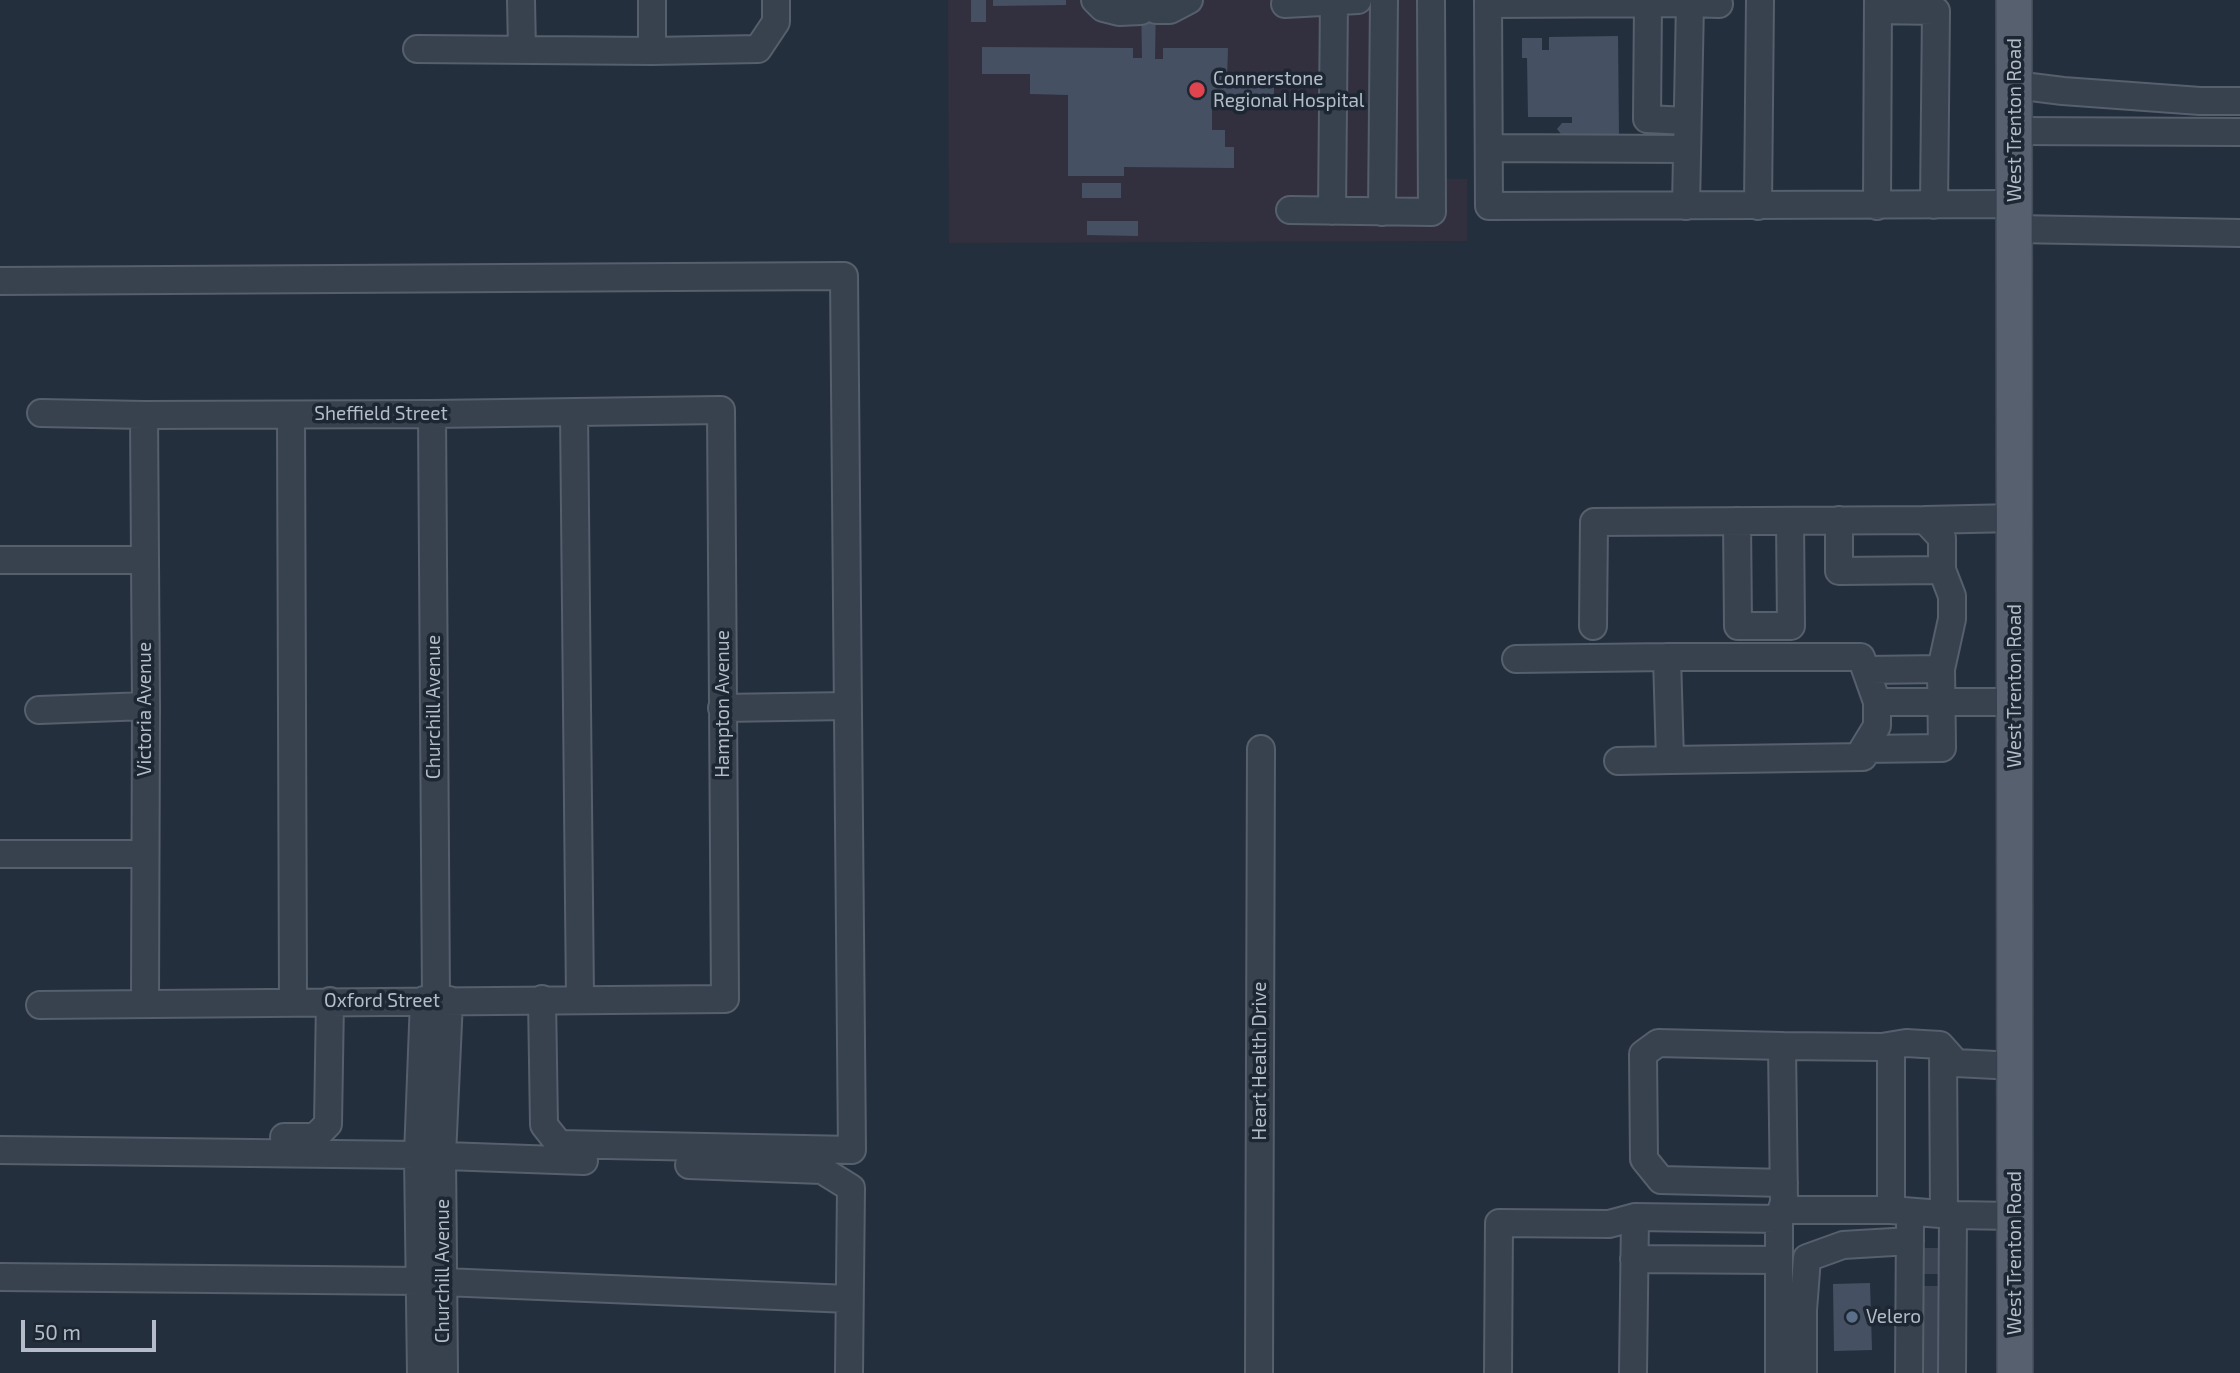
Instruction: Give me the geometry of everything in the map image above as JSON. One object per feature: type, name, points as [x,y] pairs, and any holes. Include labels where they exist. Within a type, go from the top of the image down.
[{"type":"main road","name":"West Trenton Road","points":[[2014,0],[2015,1373]]},
{"type":"street","points":[[521,0],[522,50]]},
{"type":"street","points":[[652,0],[652,51]]},
{"type":"street","points":[[416,49],[758,49],[776,22],[776,0]]},
{"type":"street","points":[[1095,0],[1103,8],[1119,12],[1170,10],[1189,0]]},
{"type":"street","points":[[1382,212],[1384,0]]},
{"type":"street","points":[[1290,211],[1432,212],[1431,0]]},
{"type":"street","points":[[1758,206],[1760,0]]},
{"type":"street","points":[[1285,4],[1346,1],[1332,211]]},
{"type":"street","points":[[1720,4],[1489,2],[1489,206],[1934,205],[2015,217],[2240,233]]},
{"type":"street","points":[[1686,206],[1690,2]]},
{"type":"street","points":[[1648,4],[1647,119],[1688,121]]},
{"type":"street","points":[[1877,206],[1878,5],[1936,11],[1934,205]]},
{"type":"street","points":[[2015,85],[2200,101],[2240,101]]},
{"type":"street","points":[[2015,131],[2240,132]]},
{"type":"street","points":[[1489,148],[1687,149]]},
{"type":"street","points":[[0,281],[845,276],[852,1150],[559,1144],[544,1125],[542,999]]},
{"type":"street","name":"Sheffield Street","points":[[41,413],[291,415],[721,410]]},
{"type":"street","name":"Hampton Avenue","points":[[721,410],[725,999]]},
{"type":"street","points":[[574,413],[580,999]]},
{"type":"street","name":"Churchill Avenue","points":[[421,1373],[431,1281],[430,1156],[436,1000],[432,414]]},
{"type":"street","name":"Victoria Avenue","points":[[144,415],[145,1002]]},
{"type":"street","points":[[291,415],[293,1002]]},
{"type":"street","points":[[1593,626],[1594,522],[2015,518]]},
{"type":"street","points":[[1839,520],[1839,570],[1942,570]]},
{"type":"street","points":[[1863,749],[1942,748],[1941,669],[1952,619],[1952,596],[1942,570],[1942,538],[1925,520]]},
{"type":"street","points":[[1737,521],[1738,626],[1791,626],[1790,521]]},
{"type":"street","points":[[0,560],[144,560]]},
{"type":"street","points":[[1667,657],[1670,760]]},
{"type":"street","points":[[1516,659],[1861,657],[1877,702],[1877,726],[1863,749],[1863,757],[1618,761]]},
{"type":"street","points":[[1867,670],[1941,669]]},
{"type":"street","points":[[1877,702],[2015,702]]},
{"type":"street","points":[[39,710],[146,706]]},
{"type":"street","points":[[723,708],[848,706]]},
{"type":"street","name":"Heart Health Drive","points":[[1259,1373],[1261,749]]},
{"type":"street","points":[[0,854],[145,854]]},
{"type":"street","name":"Oxford Street","points":[[40,1005],[725,999]]},
{"type":"street","points":[[0,1133],[315,1137],[328,1124],[330,1001]]},
{"type":"street","points":[[1784,1183],[1661,1180],[1644,1159],[1643,1054],[1658,1043],[1891,1046],[1906,1043],[1940,1045],[1956,1063],[2015,1066]]},
{"type":"street","points":[[1779,1373],[1780,1214],[1784,1202],[1782,1046]]},
{"type":"street","points":[[1891,1046],[1901,1211],[1930,1312]]},
{"type":"street","points":[[1930,1312],[1948,1214],[1943,1049]]},
{"type":"street","points":[[0,1150],[430,1156],[821,1170],[850,1188],[849,1373]]},
{"type":"street","points":[[1719,1218],[1720,1181]]},
{"type":"street","points":[[1498,1373],[1499,1223],[1609,1224],[1635,1217],[1719,1218],[1901,1211],[2015,1216]]},
{"type":"street","points":[[1633,1373],[1635,1217]]},
{"type":"street","points":[[1803,1373],[1803,1310],[1807,1258],[1843,1245],[1930,1312]]},
{"type":"street","points":[[1634,1259],[1779,1260]]},
{"type":"street","points":[[0,1277],[431,1281],[849,1299]]},
{"type":"street","name":"Churchill Avenue","points":[[431,1281],[444,1373]]},
{"type":"shaded area","name":"Connerstone Regional Hospital","points":[[948,0],[1446,0],[1447,179],[1467,179],[1467,241],[949,243]]},
{"type":"building","points":[[971,0],[986,0],[986,22],[971,22]]},
{"type":"building","points":[[993,0],[1066,0],[1066,5],[993,6]]},
{"type":"building","points":[[1141,0],[1156,0],[1155,59],[1163,59],[1163,48],[1228,48],[1227,79],[1274,80],[1274,95],[1227,95],[1227,100],[1212,100],[1212,130],[1225,130],[1225,147],[1234,147],[1234,168],[1124,167],[1124,176],[1068,176],[1068,95],[1030,94],[1030,74],[982,74],[982,47],[1133,48],[1133,58],[1142,58]]},
{"type":"building","points":[[1618,36],[1619,136],[1561,134],[1557,129],[1562,123],[1572,123],[1572,117],[1528,117],[1527,58],[1522,58],[1522,38],[1542,38],[1542,50],[1549,50],[1549,37]]},
{"type":"building","points":[[1082,183],[1121,183],[1121,198],[1082,198]]},
{"type":"building","points":[[1087,221],[1138,221],[1138,236],[1087,235]]},
{"type":"building","name":"Velero","points":[[1870,1283],[1872,1350],[1834,1351],[1833,1284]]},
{"type":"tunnel","points":[[1921,1261],[1941,1261]]},
{"type":"tunnel","points":[[1921,1299],[1940,1299]]},
{"type":"tunnel","points":[[1921,1318],[1941,1318]]},
{"type":"tunnel","points":[[1921,1341],[1941,1341]]},
{"type":"tunnel","points":[[1921,1361],[1941,1361]]},
{"type":"place","name":"Connerstone Regional Hospital","points":[[1197,90]]},
{"type":"place","name":"Velero","points":[[1852,1317]]}]
